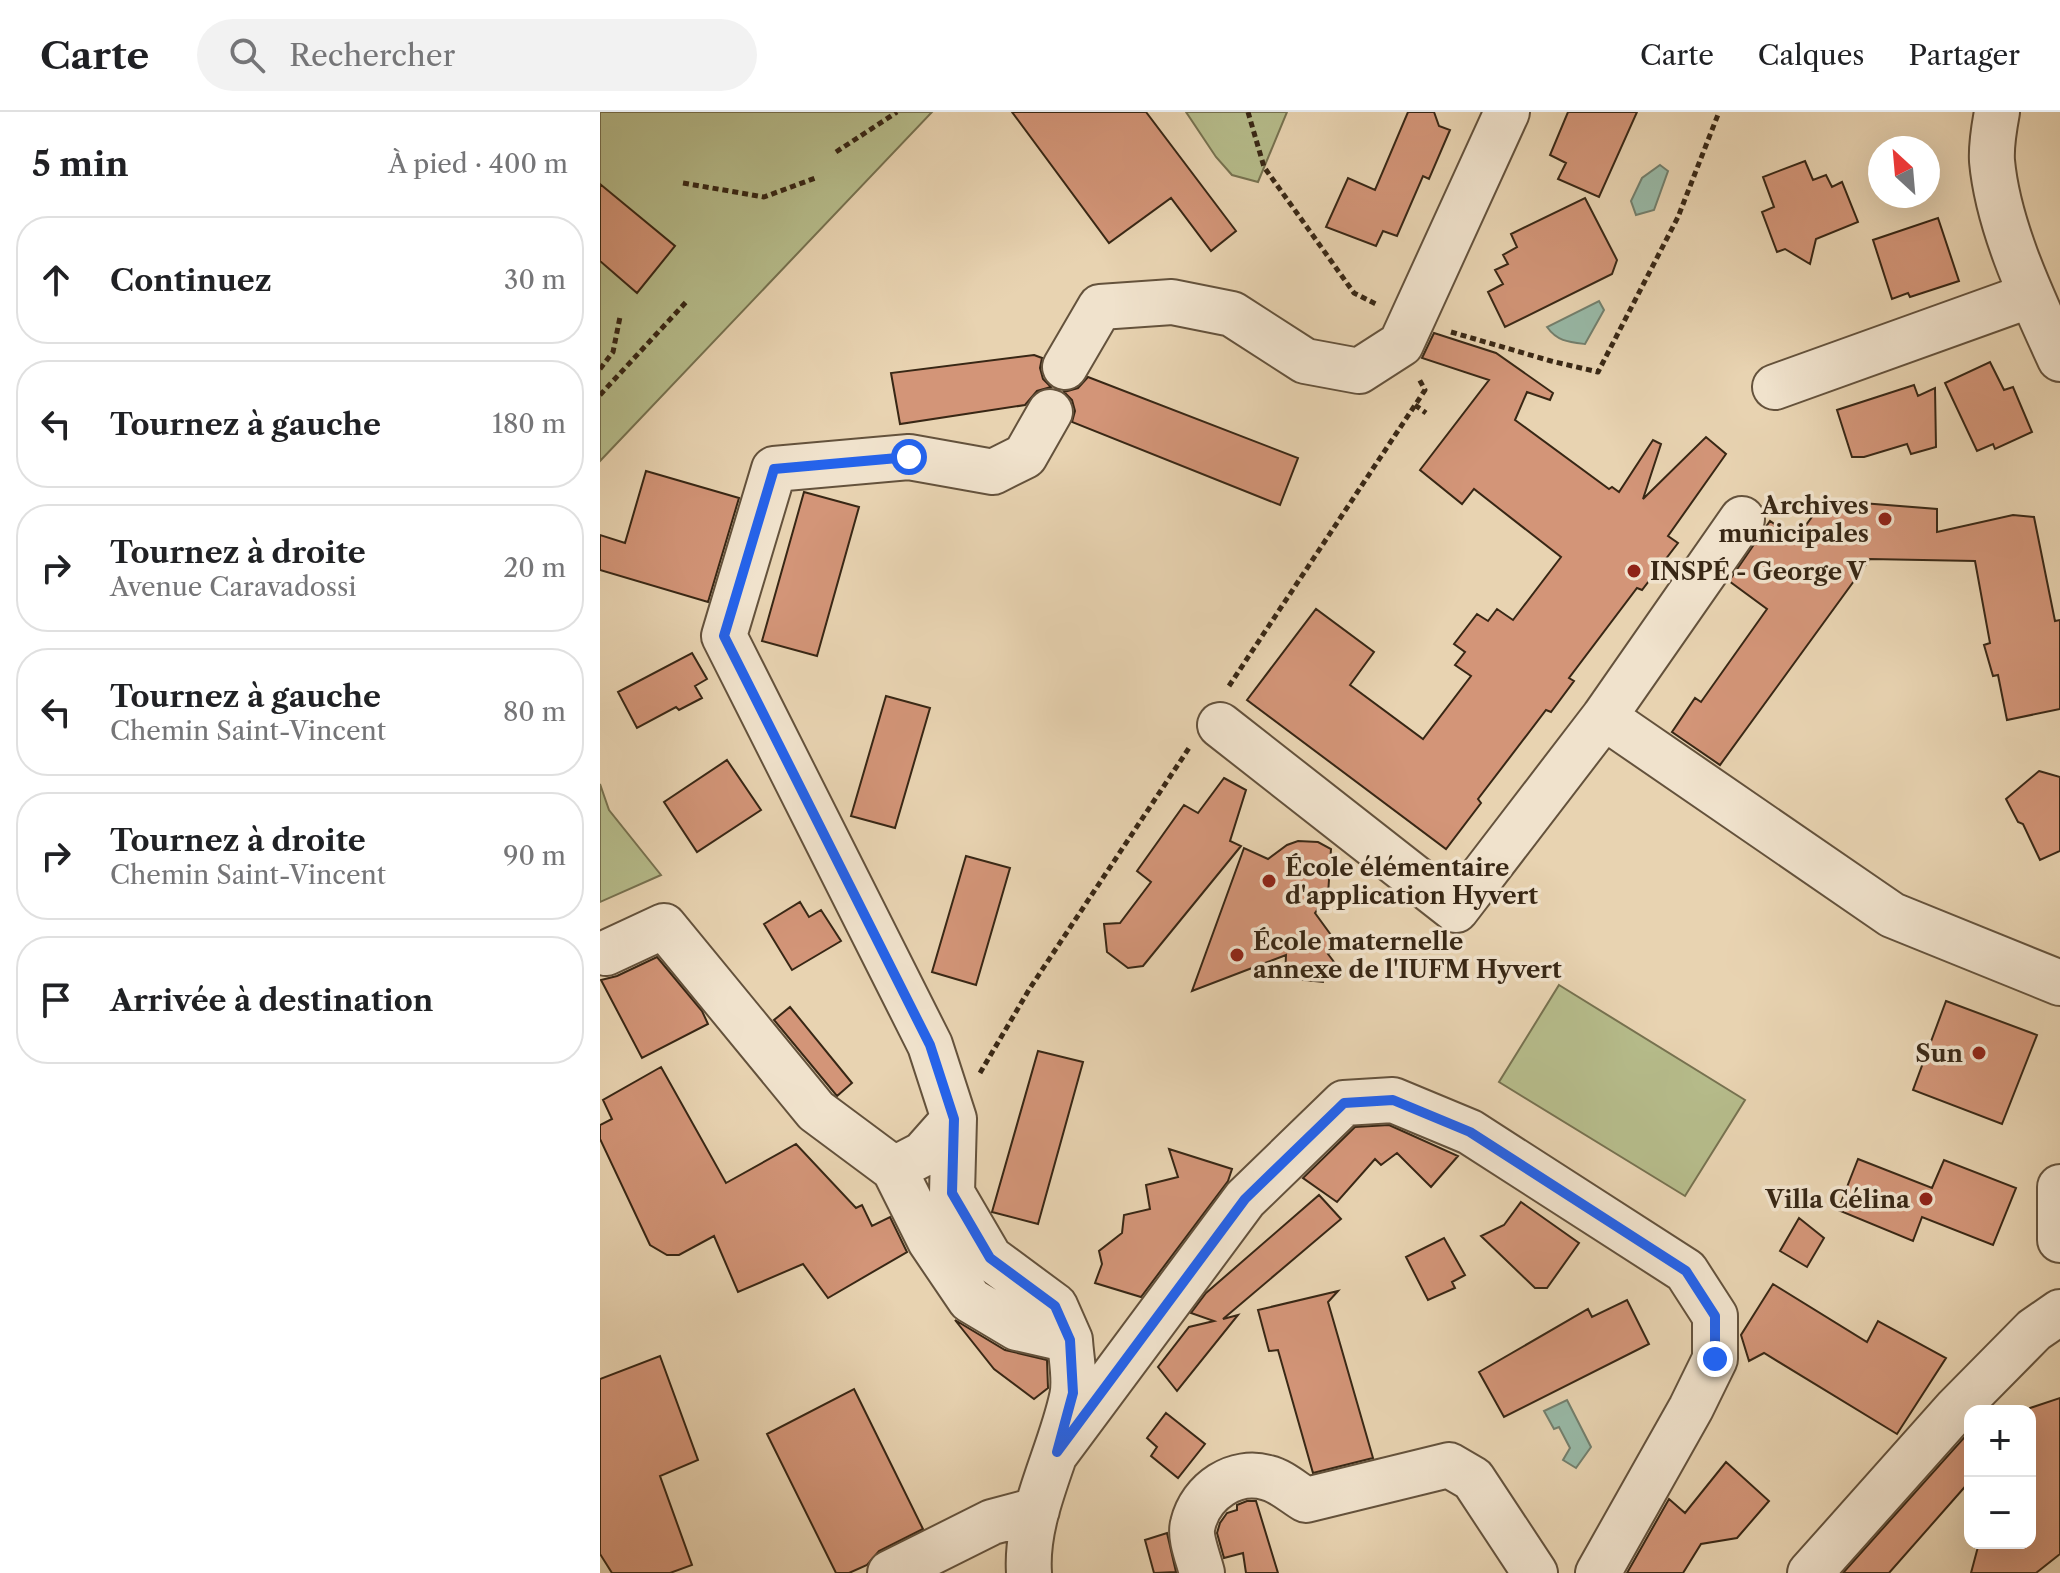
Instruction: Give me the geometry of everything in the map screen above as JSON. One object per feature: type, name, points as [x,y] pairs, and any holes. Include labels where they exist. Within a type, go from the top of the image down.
[{"type":"street","points":[[1065,367],[1100,307],[1172,302],[1232,314],[1305,361],[1359,371],[1401,344],[1507,112]]},
{"type":"street","points":[[1997,112],[1992,160],[1998,195],[2031,295],[2060,359]]},
{"type":"street","points":[[1775,387],[2031,295]]},
{"type":"street","points":[[1029,1573],[1028,1557],[1037,1510],[1073,1393],[1070,1340],[1055,1306],[990,1258],[952,1193],[954,1119],[930,1045],[724,636],[774,469],[909,457],[993,472],[1025,456],[1050,412]]},
{"type":"street","points":[[1220,725],[1456,910],[1604,717],[1742,519]]},
{"type":"street","points":[[1604,717],[1892,915],[2060,983]]},
{"type":"street","points":[[606,953],[664,926],[816,1111],[894,1169],[930,1241],[970,1300],[1017,1328],[1070,1340]]},
{"type":"street","points":[[1057,1452],[1245,1199],[1344,1103],[1393,1100],[1470,1132],[1686,1271],[1715,1316],[1715,1359],[1691,1408],[1598,1573]]},
{"type":"street","points":[[894,1169],[923,1154],[954,1119]]},
{"type":"street","points":[[2060,1187],[2060,1240]]},
{"type":"street","points":[[1810,1573],[1957,1408],[2034,1330],[2060,1312]]},
{"type":"street","points":[[1202,1573],[1192,1527],[1205,1500],[1220,1485],[1240,1474],[1270,1478],[1306,1500],[1449,1465],[1473,1479],[1535,1573]]},
{"type":"street","points":[[890,1573],[992,1522],[1037,1510]]},
{"type":"path","points":[[836,152],[897,112]]},
{"type":"path","points":[[1248,112],[1264,167],[1354,293],[1551,361],[1598,372],[1678,217],[1719,112]]},
{"type":"path","points":[[683,183],[764,197],[818,177]]},
{"type":"path","points":[[600,395],[687,301]]},
{"type":"path","points":[[600,369],[613,352],[620,317]]},
{"type":"path","points":[[1415,405],[1426,413]]},
{"type":"shaded area","points":[[600,112],[932,112],[600,461]]},
{"type":"shaded area","points":[[1186,112],[1287,112],[1258,182],[1232,175]]},
{"type":"shaded area","points":[[1660,165],[1668,171],[1654,210],[1636,215],[1631,201],[1642,178]]},
{"type":"shaded area","points":[[1599,301],[1604,310],[1585,344],[1563,340],[1547,327]]},
{"type":"shaded area","points":[[600,784],[609,810],[661,875],[600,902]]},
{"type":"shaded area","points":[[1559,985],[1745,1100],[1685,1196],[1499,1082]]},
{"type":"shaded area","points":[[1567,1400],[1591,1447],[1576,1468],[1563,1460],[1570,1448],[1559,1427],[1554,1429],[1544,1411]]},
{"type":"building","points":[[1012,112],[1146,112],[1236,231],[1211,251],[1171,198],[1109,243]]},
{"type":"building","points":[[1408,112],[1434,112],[1439,126],[1450,130],[1429,179],[1423,176],[1397,236],[1383,231],[1376,246],[1326,227],[1348,178],[1375,190]]},
{"type":"building","points":[[1568,112],[1637,112],[1599,197],[1558,179],[1566,163],[1550,155]]},
{"type":"building","points":[[1805,161],[1813,180],[1826,175],[1832,187],[1842,182],[1858,222],[1816,239],[1810,264],[1785,249],[1777,252],[1762,212],[1774,207],[1763,177]]},
{"type":"building","points":[[600,184],[675,246],[637,293],[600,261]]},
{"type":"building","points":[[1585,198],[1617,260],[1612,274],[1505,327],[1488,292],[1503,284],[1495,270],[1508,264],[1503,255],[1517,247],[1511,234]]},
{"type":"building","points":[[1938,218],[1959,281],[1910,297],[1908,293],[1892,299],[1873,240]]},
{"type":"building","points":[[1434,333],[1496,353],[1553,393],[1550,400],[1527,392],[1515,420],[1609,489],[1612,487],[1619,492],[1653,440],[1661,444],[1643,499],[1706,437],[1726,454],[1668,536],[1678,543],[1642,590],[1637,588],[1569,678],[1574,681],[1551,712],[1546,710],[1478,799],[1481,803],[1446,849],[1247,700],[1316,609],[1374,652],[1350,685],[1423,739],[1471,676],[1455,665],[1465,652],[1454,644],[1477,614],[1488,621],[1497,609],[1513,620],[1561,557],[1474,489],[1462,504],[1420,470],[1489,380],[1422,358]]},
{"type":"building","points":[[1034,355],[1042,358],[1040,368],[1043,379],[1051,387],[1037,391],[1025,405],[900,424],[891,373]]},
{"type":"building","points":[[1990,362],[2004,390],[2013,387],[2032,432],[1995,449],[1993,444],[1977,451],[1945,383]]},
{"type":"building","points":[[1088,377],[1298,458],[1280,505],[1072,422],[1075,411],[1072,400],[1064,392],[1078,388]]},
{"type":"building","points":[[1914,385],[1918,396],[1935,388],[1936,447],[1911,454],[1907,444],[1864,457],[1852,457],[1837,410]]},
{"type":"building","points":[[646,471],[739,498],[708,602],[600,570],[600,535],[625,543]]},
{"type":"building","points":[[804,492],[859,507],[817,656],[762,641]]},
{"type":"building","points":[[1824,500],[1937,509],[1937,532],[2013,515],[2034,517],[2055,621],[2060,620],[2060,709],[2007,720],[1998,675],[1993,676],[1984,645],[1990,643],[1975,561],[1870,559],[1720,765],[1672,732],[1695,698],[1701,702],[1767,609],[1729,581],[1770,521],[1796,539]]},
{"type":"building","points":[[692,653],[707,679],[695,686],[702,698],[679,710],[676,707],[637,728],[618,692]]},
{"type":"building","points":[[886,696],[930,708],[895,828],[851,816]]},
{"type":"building","points":[[727,760],[761,810],[697,852],[664,802]]},
{"type":"building","points":[[2039,771],[2060,777],[2060,851],[2040,860],[2023,824],[2018,822],[2006,799]]},
{"type":"building","points":[[1224,778],[1246,790],[1230,841],[1241,846],[1143,966],[1128,968],[1107,952],[1104,924],[1120,923],[1151,882],[1137,871],[1184,805],[1198,813]]},
{"type":"building","points":[[1298,841],[1318,842],[1331,849],[1328,895],[1315,913],[1339,946],[1328,954],[1337,966],[1324,974],[1323,982],[1285,978],[1286,955],[1192,991],[1244,848],[1268,859]]},
{"type":"building","points":[[966,856],[1010,868],[976,985],[932,972]]},
{"type":"building","points":[[800,902],[809,917],[821,910],[841,941],[792,970],[764,924]]},
{"type":"building","points":[[657,957],[702,1011],[708,1024],[642,1058],[601,980]]},
{"type":"building","name":"Sun","points":[[1946,1001],[2037,1035],[2002,1124],[1913,1090]]},
{"type":"building","points":[[790,1007],[852,1083],[837,1096],[774,1020]]},
{"type":"building","points":[[1038,1051],[1083,1062],[1038,1224],[992,1212]]},
{"type":"building","points":[[661,1067],[726,1183],[796,1144],[856,1208],[862,1205],[872,1226],[890,1217],[907,1252],[828,1298],[803,1264],[738,1292],[714,1236],[679,1255],[667,1255],[650,1245],[600,1139],[600,1125],[612,1119],[603,1100]]},
{"type":"building","points":[[1389,1125],[1458,1156],[1431,1187],[1397,1153],[1381,1165],[1375,1159],[1337,1202],[1303,1178],[1355,1127]]},
{"type":"building","points":[[1169,1149],[1232,1169],[1228,1181],[1141,1297],[1095,1283],[1102,1264],[1099,1251],[1122,1233],[1124,1215],[1150,1209],[1146,1185],[1178,1177]]},
{"type":"building","name":"Villa Célina","points":[[1858,1159],[1932,1188],[1944,1160],[2016,1188],[1993,1245],[1922,1217],[1913,1241],[1838,1210]]},
{"type":"building","points":[[1319,1195],[1341,1219],[1223,1319],[1238,1315],[1177,1391],[1158,1367],[1189,1327],[1214,1321],[1191,1313],[1206,1293]]},
{"type":"building","points":[[1521,1202],[1579,1243],[1547,1288],[1535,1288],[1481,1236],[1504,1225]]},
{"type":"building","points":[[1799,1218],[1824,1238],[1807,1267],[1780,1251]]},
{"type":"building","points":[[1444,1238],[1465,1275],[1452,1282],[1455,1288],[1428,1300],[1406,1257]]},
{"type":"building","points":[[1773,1284],[1867,1342],[1878,1321],[1946,1358],[1897,1434],[1764,1353],[1749,1361],[1741,1335]]},
{"type":"building","points":[[1338,1291],[1328,1302],[1373,1458],[1313,1473],[1278,1350],[1269,1351],[1258,1310]]},
{"type":"building","points":[[1627,1300],[1649,1344],[1504,1417],[1479,1372],[1588,1309],[1592,1317]]},
{"type":"building","points":[[955,1320],[1005,1350],[1047,1360],[1048,1388],[1034,1399],[994,1369]]},
{"type":"building","points":[[660,1356],[698,1460],[660,1476],[692,1565],[670,1573],[612,1573],[600,1554],[600,1379]]},
{"type":"building","points":[[854,1389],[923,1529],[879,1551],[867,1565],[849,1573],[836,1573],[767,1434]]},
{"type":"building","points":[[2060,1398],[2060,1554],[2036,1573],[1971,1573],[1977,1549],[2036,1549],[2036,1406]]},
{"type":"building","points":[[1166,1413],[1205,1444],[1178,1478],[1151,1456],[1157,1447],[1147,1438]]},
{"type":"building","points":[[1964,1438],[1964,1488],[1889,1573],[1843,1573]]},
{"type":"building","points":[[1726,1462],[1769,1501],[1737,1538],[1701,1544],[1683,1573],[1627,1573],[1669,1499],[1685,1513]]},
{"type":"building","points":[[1256,1501],[1278,1573],[1246,1573],[1243,1553],[1224,1558],[1217,1533],[1220,1523],[1227,1513],[1237,1510],[1237,1505]]},
{"type":"building","points":[[1167,1533],[1176,1572],[1154,1573],[1145,1540]]},
{"type":"place","name":"Archives municipales","points":[[1885,519]]},
{"type":"place","name":"INSPÉ - George V","points":[[1634,571]]},
{"type":"place","name":"École élémentaire d'application Hyvert","points":[[1269,881]]},
{"type":"place","name":"École maternelle annexe de l'IUFM Hyvert","points":[[1237,955]]},
{"type":"place","name":"Sun","points":[[1979,1053]]},
{"type":"place","name":"Villa Célina","points":[[1926,1199]]},
{"type":"route","points":[[909,457],[774,469],[724,636],[930,1045],[954,1119],[952,1193],[990,1258],[1055,1306],[1070,1340],[1073,1393],[1057,1452],[1245,1199],[1344,1103],[1393,1100],[1470,1132],[1686,1271],[1715,1316],[1715,1359]]}]
